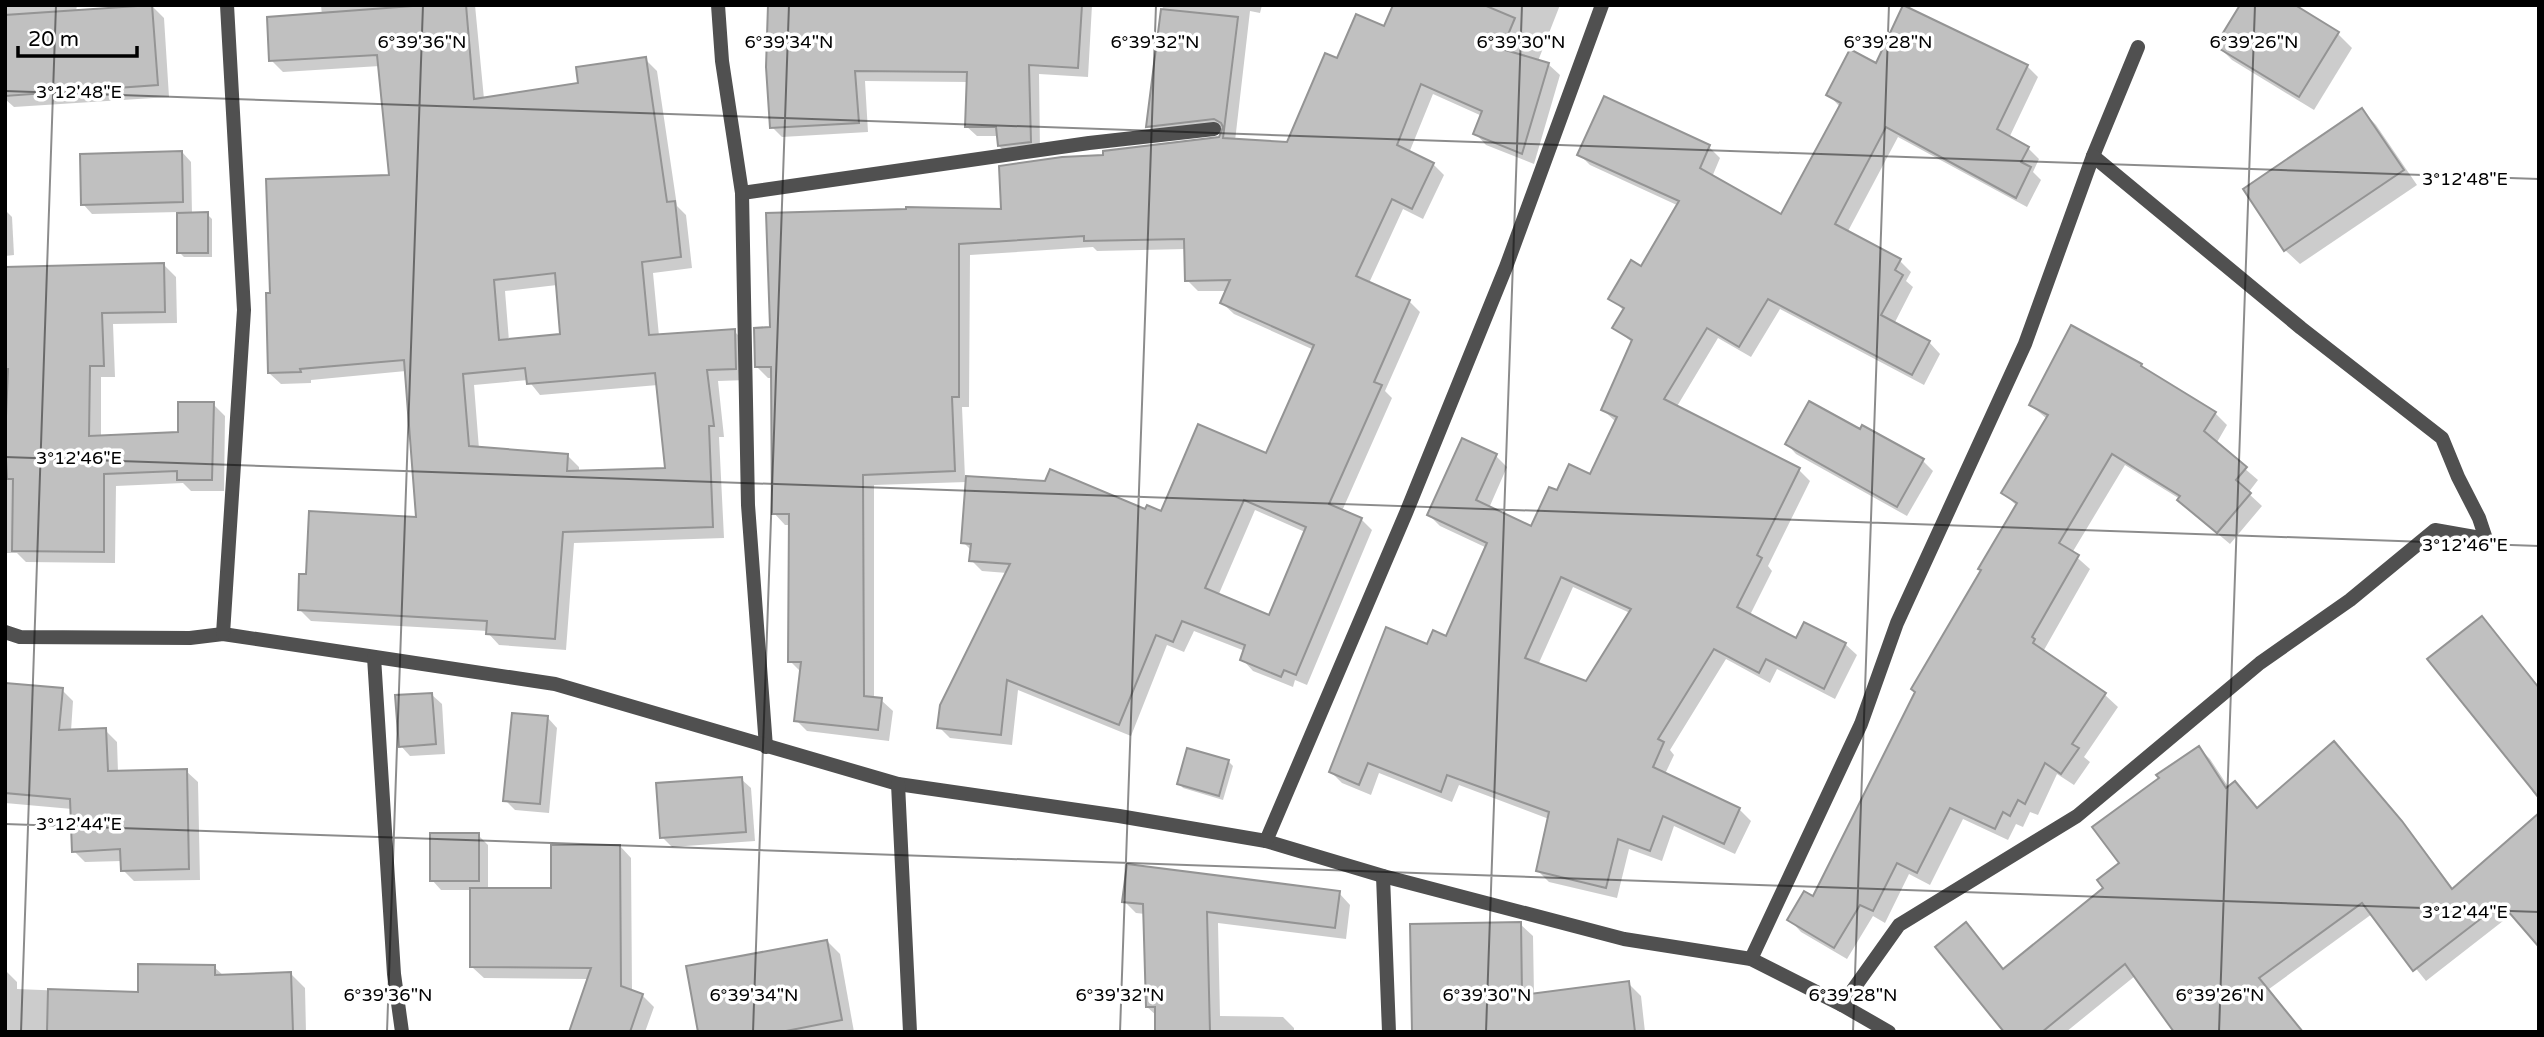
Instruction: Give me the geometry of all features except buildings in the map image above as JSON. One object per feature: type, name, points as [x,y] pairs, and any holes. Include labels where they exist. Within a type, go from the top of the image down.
[{"type":"street","points":[[223,634],[244,310],[228,5]]},
{"type":"street","points":[[718,5],[722,61],[742,193],[748,505],[766,747]]},
{"type":"street","points":[[1266,841],[1506,267],[1602,5]]},
{"type":"street","points":[[1751,959],[1861,724],[1897,623],[2025,344],[2093,156],[2138,47]]},
{"type":"street","points":[[742,193],[1089,143],[1214,129]]},
{"type":"street","points":[[1842,1005],[1899,926],[2077,816],[2260,663],[2350,600],[2435,530],[2486,539],[2442,438],[2291,320],[2093,156]]},
{"type":"street","points":[[5,632],[20,637],[190,638],[223,634],[555,684],[898,784],[1119,816],[1266,841],[1383,876],[1624,939],[1751,959],[1889,1032]]},
{"type":"street","points":[[374,657],[394,974],[402,1032]]},
{"type":"street","points":[[898,784],[910,1032]]},
{"type":"street","points":[[1383,876],[1389,1032]]}]
